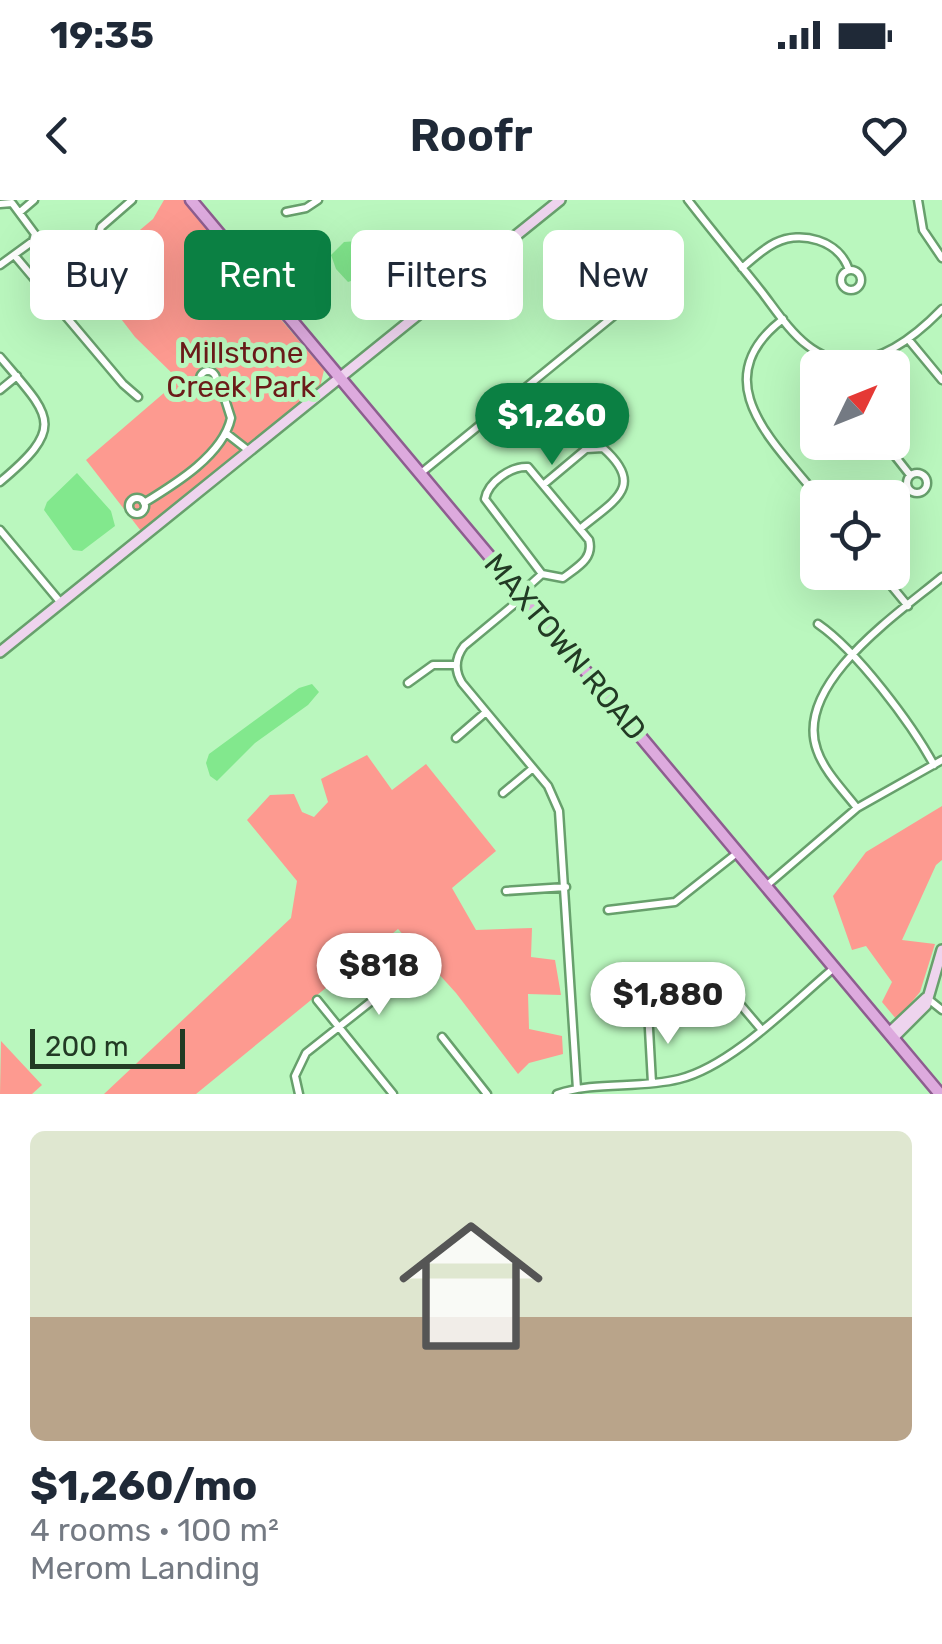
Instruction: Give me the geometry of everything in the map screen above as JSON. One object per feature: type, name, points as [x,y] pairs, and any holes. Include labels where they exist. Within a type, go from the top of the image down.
[{"type":"main road","name":"MAXTOWN ROAD","points":[[191,200],[940,1094]]},
{"type":"main road","points":[[0,652],[560,200]]},
{"type":"main road","points":[[891,1036],[926,998],[942,950]]},
{"type":"street","points":[[20,212],[34,200]]},
{"type":"street","points":[[100,230],[132,200]]},
{"type":"street","points":[[286,212],[306,208],[318,200]]},
{"type":"street","points":[[688,200],[783,319],[814,350]]},
{"type":"street","points":[[918,200],[922,230],[942,258]]},
{"type":"street","points":[[0,204],[8,202],[20,212],[35,234],[15,256],[0,265]]},
{"type":"street","points":[[742,268],[775,243],[797,237],[833,248],[849,270]]},
{"type":"street","points":[[15,256],[30,274]]},
{"type":"street","points":[[888,350],[942,309]]},
{"type":"street","points":[[783,319],[760,340],[752,354],[747,372],[748,396],[762,427],[805,480]]},
{"type":"street","points":[[69,320],[122,384],[138,397]]},
{"type":"street","points":[[420,474],[609,320]]},
{"type":"street","points":[[908,338],[942,380]]},
{"type":"street","points":[[0,357],[40,407],[44,433],[32,456],[0,482]]},
{"type":"street","points":[[0,390],[16,376]]},
{"type":"street","points":[[144,503],[208,455],[226,433],[232,418],[224,396],[214,385]]},
{"type":"street","points":[[226,433],[250,452]]},
{"type":"street","points":[[543,485],[586,449],[603,448],[611,455],[626,476],[626,485],[622,494],[580,529]]},
{"type":"street","points":[[898,460],[910,475]]},
{"type":"street","points":[[528,467],[580,529],[589,540],[590,557],[563,578],[542,574],[485,499],[487,490],[514,468],[528,467]]},
{"type":"street","points":[[0,530],[62,603]]},
{"type":"street","points":[[542,574],[464,646],[456,665],[462,683],[548,786],[559,811],[576,1089]]},
{"type":"street","points":[[857,808],[819,756],[813,730],[820,704],[850,654],[942,578]]},
{"type":"street","points":[[895,590],[908,606]]},
{"type":"street","points":[[818,624],[850,654],[918,737],[934,765]]},
{"type":"street","points":[[408,682],[433,665],[456,665]]},
{"type":"street","points":[[456,738],[486,712]]},
{"type":"street","points":[[766,887],[857,808],[942,760]]},
{"type":"street","points":[[502,793],[533,768]]},
{"type":"street","points":[[608,910],[675,902],[737,852]]},
{"type":"street","points":[[506,891],[566,887]]},
{"type":"street","points":[[557,1094],[652,1084],[681,1079],[709,1068],[834,968]]},
{"type":"street","points":[[299,1094],[295,1079],[301,1059],[396,980]]},
{"type":"street","points":[[728,989],[761,1029]]},
{"type":"street","points":[[926,998],[942,1010]]},
{"type":"street","points":[[318,1000],[393,1094]]},
{"type":"street","points":[[648,1012],[652,1084]]},
{"type":"street","points":[[442,1037],[487,1094]]},
{"type":"green space","name":"Millstone Creek Park","points":[[164,200],[184,200],[209,230],[184,230],[184,320],[281,320],[324,370],[320,387],[141,531],[86,460],[179,380],[122,320],[164,320],[164,230],[140,230],[153,219]]},
{"type":"green space","points":[[367,755],[392,790],[426,764],[496,851],[452,888],[476,930],[532,928],[531,957],[555,960],[561,995],[528,994],[529,1029],[562,1036],[563,1054],[529,1063],[518,1074],[456,993],[398,929],[196,1094],[104,1094],[291,918],[297,881],[247,820],[270,795],[294,794],[302,812],[314,817],[328,802],[321,779]]},
{"type":"green space","points":[[942,806],[942,860],[936,865],[902,940],[935,944],[920,992],[897,1020],[882,1002],[892,982],[866,946],[852,950],[833,896],[866,852]]},
{"type":"green space","points":[[1,1041],[42,1085],[32,1094],[0,1094]]},
{"type":"shaded area","points":[[351,241],[348,282],[336,269],[331,255],[344,242]]},
{"type":"shaded area","points":[[77,473],[111,511],[115,526],[82,551],[73,550],[44,510],[47,502]]},
{"type":"shaded area","points":[[312,684],[319,692],[308,705],[255,743],[217,781],[210,776],[206,763],[209,754],[299,688]]}]
